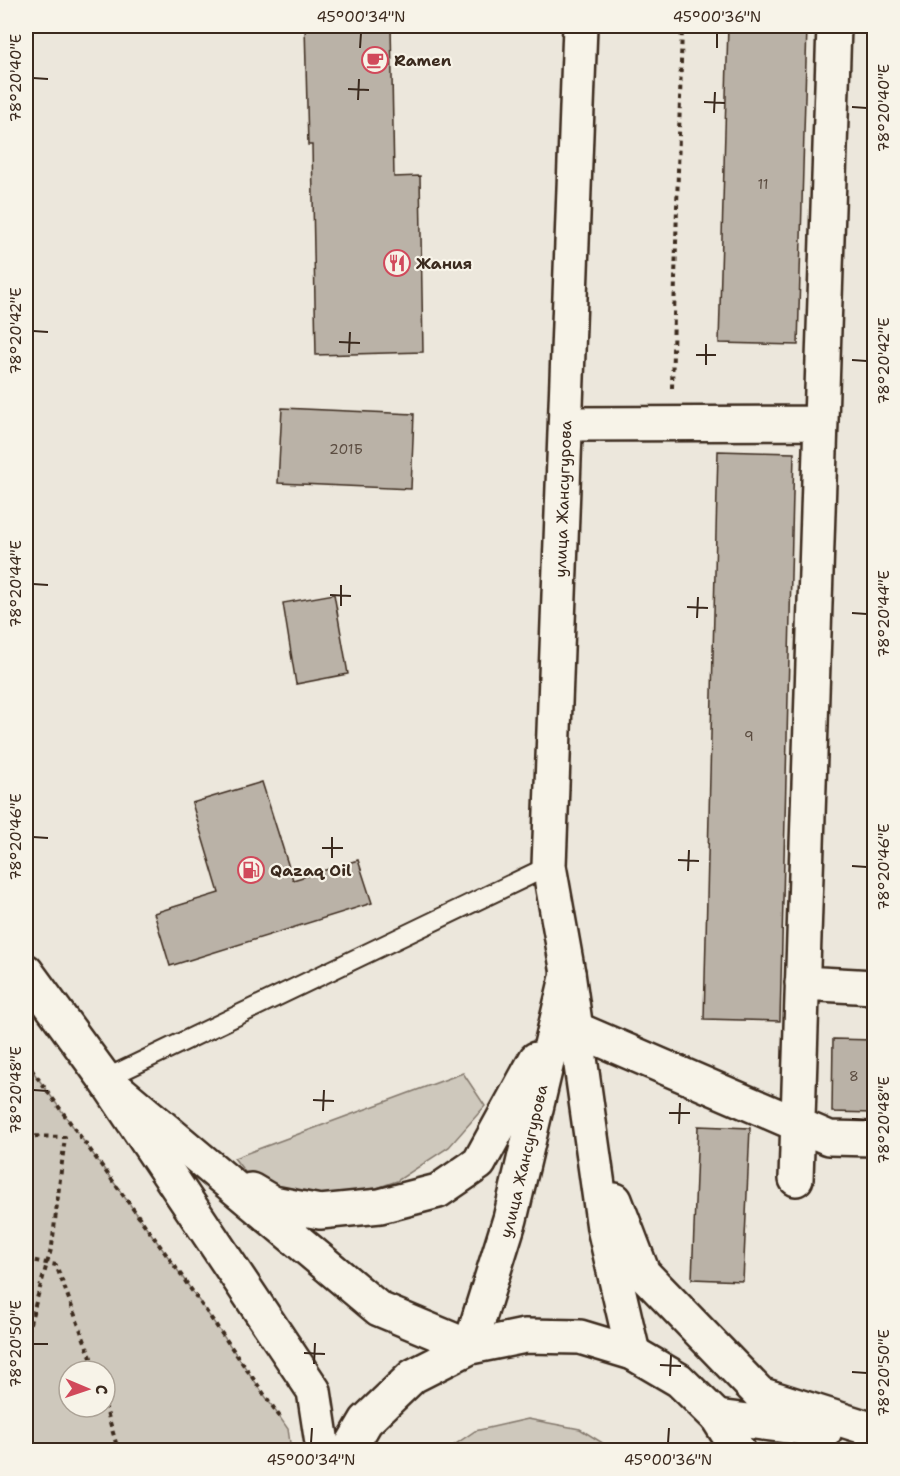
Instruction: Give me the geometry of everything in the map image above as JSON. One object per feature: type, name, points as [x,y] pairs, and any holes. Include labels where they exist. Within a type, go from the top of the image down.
[{"type":"main road","name":"улица Жансугурова","points":[[470,1347],[566,1026],[568,973],[549,866],[580,26]]},
{"type":"main road","points":[[796,1179],[834,26]]},
{"type":"main road","points":[[566,424],[821,423]]},
{"type":"main road","points":[[26,971],[105,1079],[314,1391],[323,1450]]},
{"type":"main road","points":[[802,983],[874,987]]},
{"type":"main road","name":"улица Жансугурова","points":[[566,1026],[591,1139],[604,1228],[633,1353]]},
{"type":"main road","points":[[214,1170],[273,1203],[320,1212],[380,1206],[438,1191],[479,1163],[566,1026],[829,1138],[874,1139]]},
{"type":"main road","points":[[105,1079],[379,1310],[470,1347]]},
{"type":"main road","points":[[591,1139],[642,1273],[760,1394],[874,1430]]},
{"type":"main road","points":[[349,1450],[366,1421],[413,1376],[470,1347],[525,1336],[580,1337],[633,1353],[679,1380],[717,1417],[738,1450]]},
{"type":"main road","points":[[290,1356],[311,1450]]},
{"type":"main road","points":[[717,1417],[874,1437]]},
{"type":"lane","points":[[105,1079],[549,866]]},
{"type":"path","points":[[671,423],[682,26]]},
{"type":"path","points":[[26,1062],[174,1265],[282,1419]]},
{"type":"path","points":[[26,1136],[65,1137],[52,1246],[26,1337]]},
{"type":"path","points":[[26,1259],[56,1264],[92,1359]]},
{"type":"path","points":[[109,1419],[118,1450]]},
{"type":"shaded area","points":[[26,1062],[174,1265],[288,1429],[291,1450],[26,1450]]},
{"type":"shaded area","points":[[463,1073],[485,1106],[449,1147],[397,1181],[342,1200],[268,1192],[245,1172],[234,1158]]},
{"type":"shaded area","points":[[528,1419],[580,1429],[614,1450],[447,1450],[475,1431]]},
{"type":"building","points":[[305,26],[391,26],[394,177],[420,176],[423,352],[316,355],[312,145],[308,145]]},
{"type":"building","points":[[728,26],[807,26],[798,345],[719,343]]},
{"type":"building","points":[[282,408],[414,414],[411,489],[278,483]]},
{"type":"building","points":[[718,451],[794,453],[780,1021],[704,1019]]},
{"type":"building","points":[[334,594],[348,674],[296,684],[283,603]]},
{"type":"building","name":"Qazaq Oil","points":[[262,782],[293,880],[358,860],[372,903],[170,966],[154,913],[219,893],[192,803]]},
{"type":"building","points":[[833,1039],[874,1040],[874,1113],[832,1112]]},
{"type":"building","points":[[698,1126],[750,1128],[743,1281],[692,1279]]},
{"type":"place","name":"Ramen","points":[[375,60]]},
{"type":"place","name":"Жания","points":[[397,263]]},
{"type":"place","name":"Qazaq Oil","points":[[251,870]]}]
